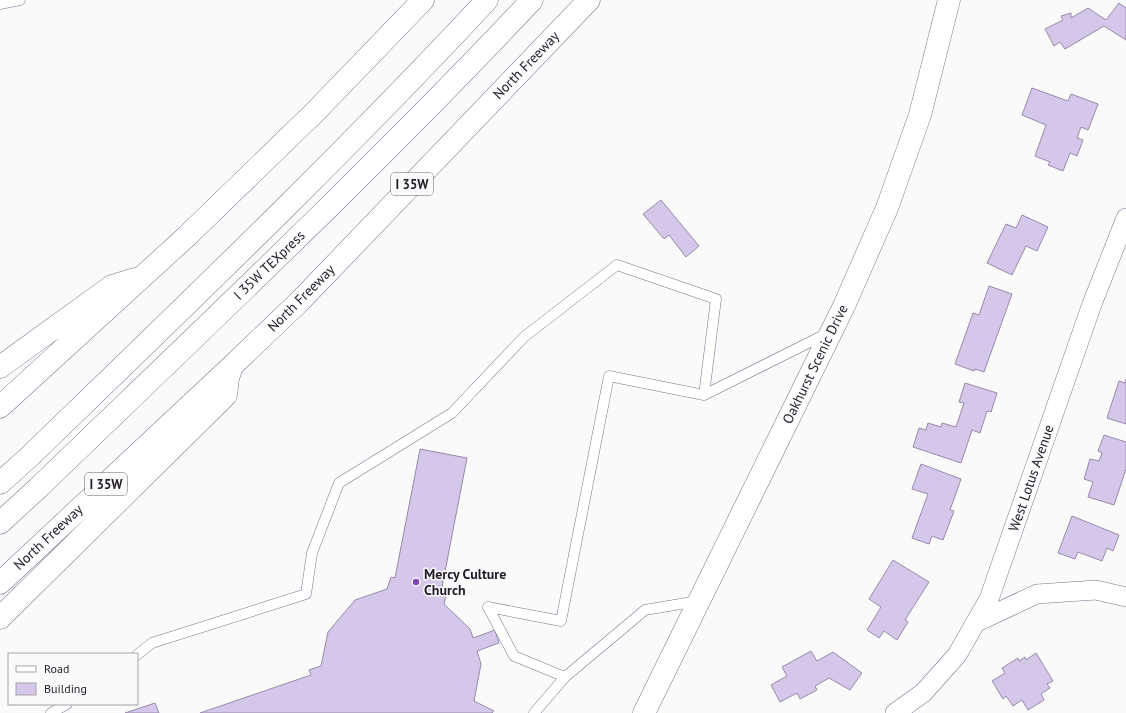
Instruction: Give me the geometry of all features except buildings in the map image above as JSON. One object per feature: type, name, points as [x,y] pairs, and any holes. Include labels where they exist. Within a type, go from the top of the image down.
[{"type":"main road","points":[[0,407],[125,287],[144,276],[316,111],[423,0]]},
{"type":"main road","points":[[0,483],[29,457],[295,198],[421,71],[488,0]]},
{"type":"main road","name":"I 35W TEXpress","points":[[0,523],[336,201],[458,78],[532,0]]},
{"type":"main road","name":"North Freeway","points":[[0,583],[219,390],[232,366],[306,294],[589,0]]},
{"type":"main road","name":"Oakhurst Scenic Drive","points":[[644,713],[832,332],[887,208],[920,115],[949,0]]},
{"type":"main road","points":[[0,367],[112,286],[125,287]]},
{"type":"main road","points":[[0,618],[219,390]]},
{"type":"street","name":"West Lotus Avenue","points":[[895,713],[923,692],[957,655],[989,599],[1092,304],[1126,218]]},
{"type":"street","points":[[977,622],[1037,594],[1096,590],[1126,597]]},
{"type":"lane","points":[[0,4],[20,0]]},
{"type":"lane","points":[[138,654],[152,643],[306,594],[312,553],[339,483],[452,413],[524,337],[618,265],[716,299],[704,394]]},
{"type":"lane","points":[[565,676],[514,656],[488,607],[561,621],[609,376],[704,394],[832,332]]},
{"type":"lane","points":[[534,713],[565,676],[645,610],[699,601]]},
{"type":"lane","points":[[51,713],[65,705]]},
{"type":"place","name":"Mercy Culture Church","points":[[416,582]]}]
